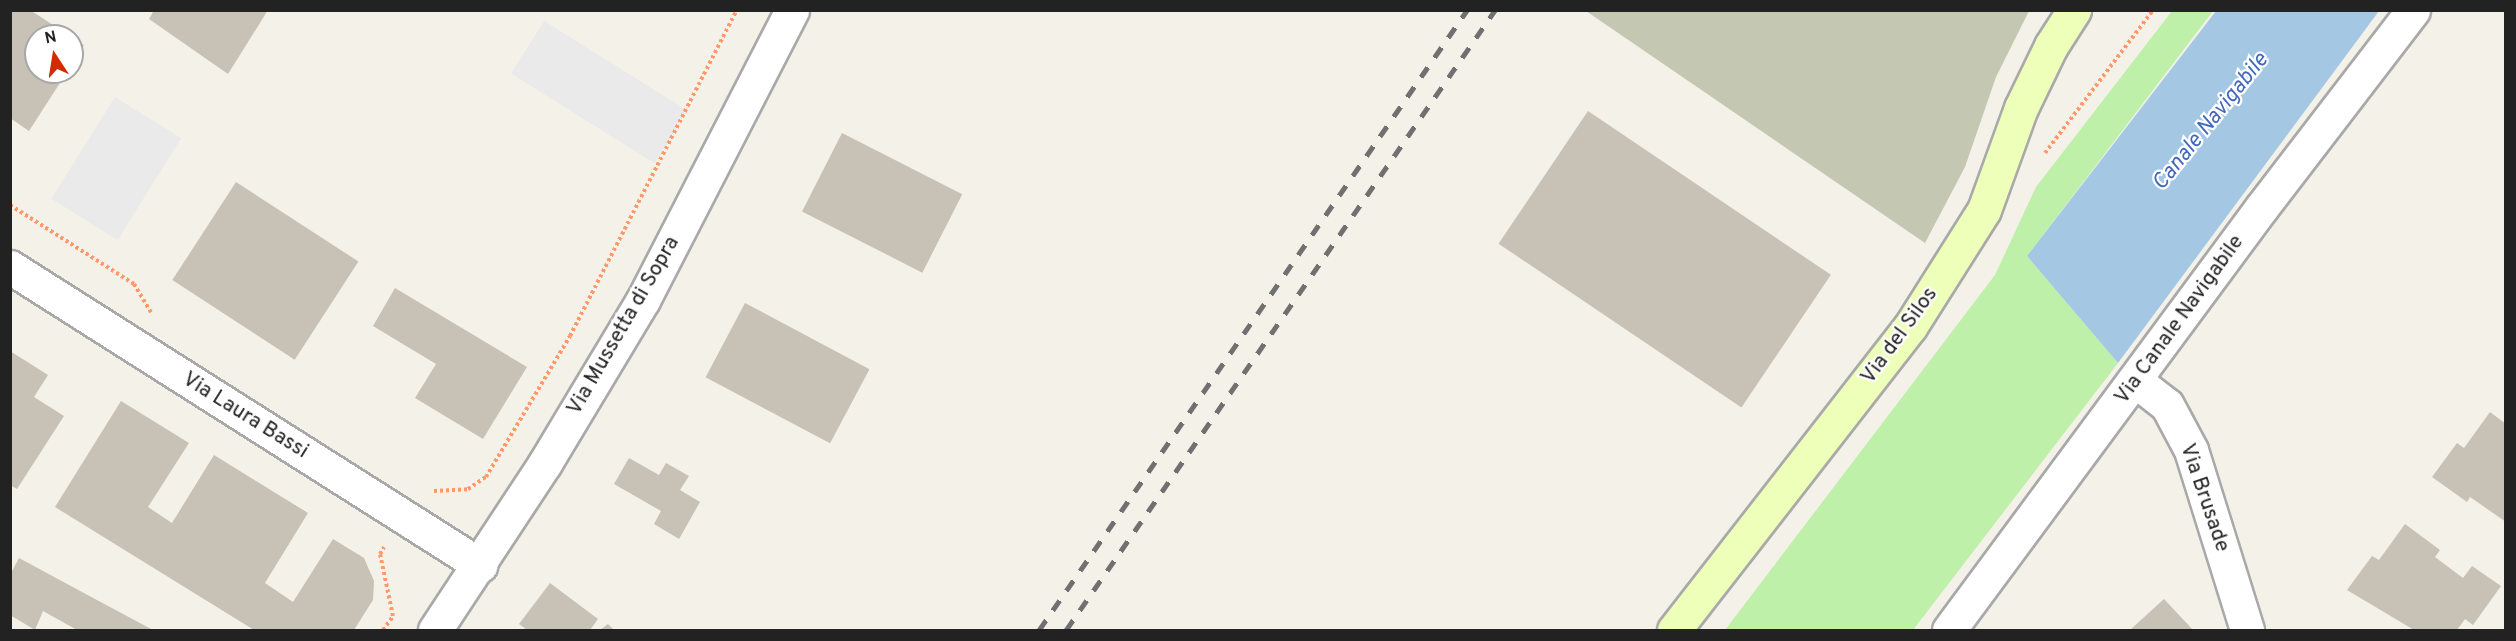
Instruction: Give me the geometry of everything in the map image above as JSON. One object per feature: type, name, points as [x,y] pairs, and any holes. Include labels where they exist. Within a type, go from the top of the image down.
[{"type":"street","name":"Via Mussetta di Sopra","points":[[435,630],[480,565],[643,300],[792,10]]},
{"type":"street","name":"Via del Silos","points":[[1674,630],[1911,327],[1984,210],[2021,108],[2051,46],[2074,10]]},
{"type":"street","name":"Via Canale Navigabile","points":[[1949,630],[2136,381],[2262,207],[2413,10]]},
{"type":"street","name":"Via Laura Bassi","points":[[10,267],[480,565]]},
{"type":"street","name":"Via Brusade","points":[[2136,381],[2167,405],[2191,450],[2247,630]]},
{"type":"path","points":[[383,630],[393,616],[380,554],[401,514],[418,490],[468,489],[486,477],[570,336],[737,10]]},
{"type":"path","points":[[2038,163],[2153,10]]},
{"type":"path","points":[[10,205],[134,284],[152,313],[161,320]]},
{"type":"shaded area","points":[[1586,11],[2029,11],[1996,77],[1965,167],[1925,243]]},
{"type":"shaded area","points":[[544,21],[687,111],[654,163],[511,74]]},
{"type":"shaded area","points":[[115,97],[181,138],[118,240],[51,199]]},
{"type":"green space","points":[[2172,11],[2213,11],[2027,256],[2118,363],[1913,630],[1725,630],[1995,275],[2036,187]]},
{"type":"water","name":"Canale Navigabile","points":[[2216,11],[2379,11],[2118,363],[2027,256]]},
{"type":"building","points":[[10,10],[30,10],[52,24],[24,24],[24,84],[59,84],[29,131],[10,118]]},
{"type":"building","points":[[154,10],[268,10],[228,74],[149,19]]},
{"type":"building","points":[[1588,111],[1831,275],[1741,407],[1499,244]]},
{"type":"building","points":[[842,133],[962,194],[922,273],[802,211]]},
{"type":"building","points":[[236,182],[358,262],[295,360],[172,280]]},
{"type":"building","points":[[395,288],[527,367],[483,439],[415,398],[436,364],[373,326]]},
{"type":"building","points":[[745,303],[869,369],[830,443],[706,377]]},
{"type":"building","points":[[10,351],[48,375],[34,397],[64,416],[17,489],[10,485]]},
{"type":"building","points":[[121,401],[189,443],[148,507],[172,523],[214,455],[308,513],[265,583],[293,602],[333,539],[364,558],[374,581],[373,600],[354,630],[254,630],[55,507]]},
{"type":"building","points":[[2490,412],[2506,424],[2506,522],[2470,497],[2467,502],[2432,477],[2457,443],[2464,448]]},
{"type":"building","points":[[629,458],[659,475],[666,463],[689,476],[680,490],[700,502],[679,539],[654,524],[661,511],[614,484]]},
{"type":"building","points":[[2405,524],[2440,550],[2435,557],[2463,578],[2472,566],[2501,586],[2473,625],[2465,619],[2457,630],[2414,630],[2347,590],[2372,556],[2379,560]]},
{"type":"building","points":[[19,558],[153,630],[77,630],[43,611],[35,630],[10,615],[10,575]]},
{"type":"building","points":[[550,583],[598,619],[590,630],[527,630],[519,624]]},
{"type":"building","points":[[2164,599],[2193,630],[2130,630]]},
{"type":"building","points":[[608,624],[614,630],[600,630]]},
{"type":"railway","points":[[1039,630],[1467,10]]},
{"type":"railway","points":[[1066,630],[1495,10]]}]
